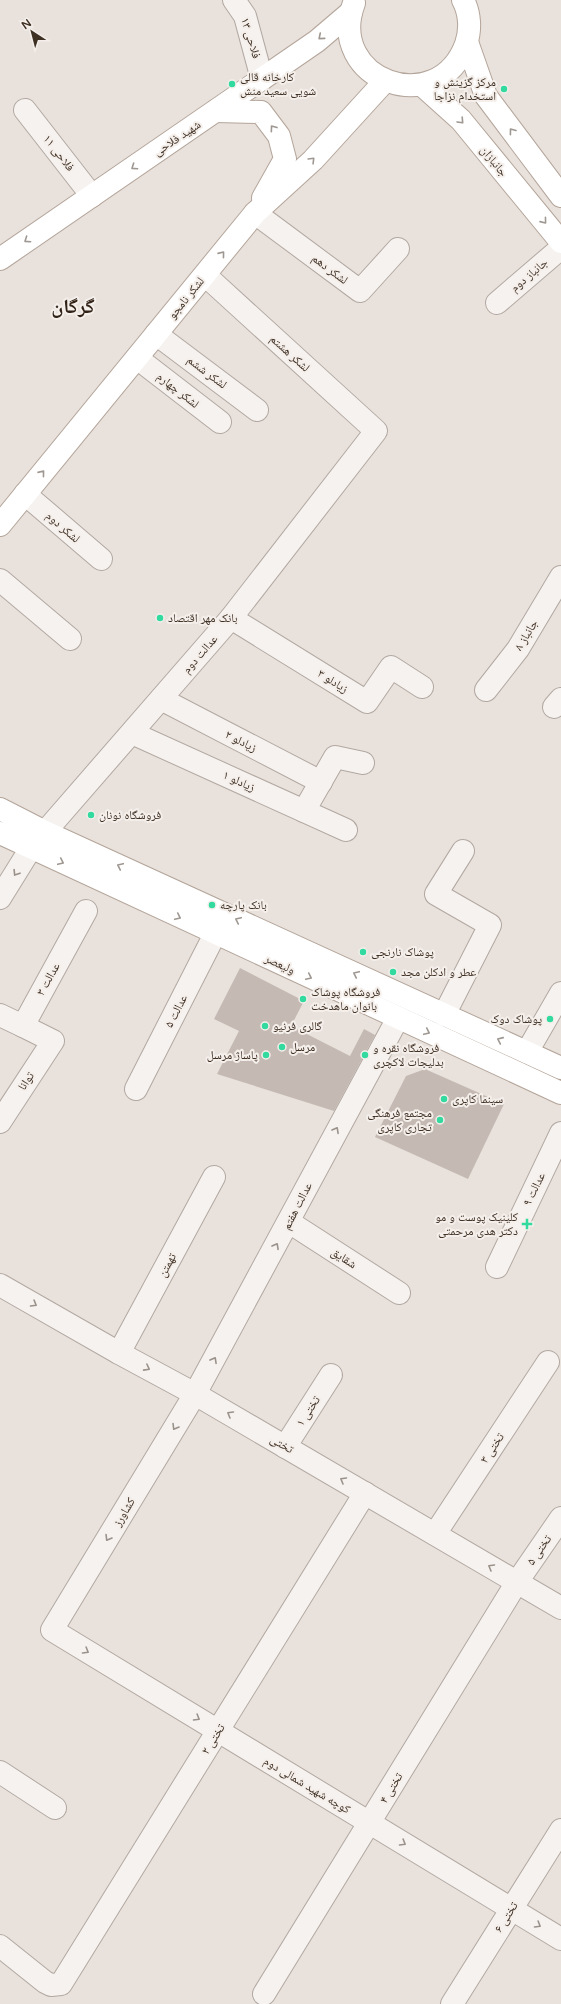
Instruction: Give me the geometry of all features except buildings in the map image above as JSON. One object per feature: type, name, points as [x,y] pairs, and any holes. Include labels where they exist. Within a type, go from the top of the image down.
[{"type":"main road","points":[[354,6],[350,34],[354,50],[364,65],[376,77],[385,81],[399,85],[422,85],[434,80],[453,67],[462,54],[467,42],[469,24],[468,14],[462,0]]},
{"type":"main road","name":"شهید فلاحی","points":[[0,259],[317,40],[354,6]]},
{"type":"main road","points":[[467,42],[486,96],[561,196]]},
{"type":"main road","name":"لشکر نامجو","points":[[0,525],[255,213],[313,160],[385,81]]},
{"type":"main road","name":"جانبازان","points":[[422,85],[461,120],[561,242]]},
{"type":"main road","points":[[216,111],[261,112],[279,136],[285,159],[255,213]]},
{"type":"main road","points":[[508,177],[533,158]]},
{"type":"main road","name":"ولیعصر","points":[[0,809],[38,840],[215,934],[561,1093]]},
{"type":"main road","name":"ولیعصر","points":[[0,833],[38,840],[444,1015],[561,1068]]},
{"type":"street","name":"۱۳ فلاحی","points":[[234,0],[245,16],[262,79]]},
{"type":"street","name":"۱۱ فلاحی","points":[[25,110],[92,196]]},
{"type":"street","name":"لشکر دهم","points":[[255,213],[360,291],[398,249]]},
{"type":"street","name":"جانباز دوم","points":[[497,303],[561,248]]},
{"type":"street","name":"لشکر هشتم","points":[[205,275],[376,431]]},
{"type":"street","name":"لشکر ششم","points":[[156,334],[257,410]]},
{"type":"street","name":"لشکر چهارم","points":[[137,358],[220,422]]},
{"type":"street","name":"عدالت دوم","points":[[0,898],[38,840],[231,618],[376,431]]},
{"type":"street","name":"لشکر دوم","points":[[25,494],[101,559]]},
{"type":"street","name":"جانباز ۸","points":[[486,690],[518,649],[561,577]]},
{"type":"street","points":[[0,580],[70,639]]},
{"type":"street","name":"زیادلو ۳","points":[[231,618],[367,702],[391,667],[422,687]]},
{"type":"street","name":"زیادلو ۲","points":[[161,699],[321,782]]},
{"type":"street","name":"زیادلو ۱","points":[[132,732],[346,830]]},
{"type":"street","points":[[304,811],[335,757],[363,763]]},
{"type":"street","points":[[444,1015],[490,925],[436,894],[463,851]]},
{"type":"street","name":"عدالت ۳","points":[[23,1026],[86,911]]},
{"type":"street","name":"عدالت ۵","points":[[136,1089],[215,934]]},
{"type":"street","points":[[527,1052],[561,993]]},
{"type":"street","points":[[0,1015],[23,1026]]},
{"type":"street","name":"عدالت هفتم","points":[[195,1394],[289,1222],[326,1148],[398,1018]]},
{"type":"street","name":"توانا","points":[[0,1122],[52,1040],[23,1026]]},
{"type":"street","name":"عدالت ۹","points":[[497,1267],[561,1134]]},
{"type":"street","name":"تهمتن","points":[[119,1353],[214,1177]]},
{"type":"street","name":"شقایق","points":[[289,1222],[399,1293]]},
{"type":"street","name":"تختی","points":[[0,1285],[119,1353],[195,1394],[561,1608]]},
{"type":"street","name":"تختی ۳","points":[[435,1534],[548,1362]]},
{"type":"street","name":"۱ تختی","points":[[285,1447],[331,1375]]},
{"type":"street","name":"کشاورز","points":[[52,1630],[195,1394]]},
{"type":"street","name":"تختی ۲","points":[[0,1946],[51,1986],[61,1984],[365,1493]]},
{"type":"street","name":"۵ تختی","points":[[517,1582],[561,1518]]},
{"type":"street","name":"تختی ۴","points":[[264,1994],[517,1582]]},
{"type":"street","name":"کوچه شهید شمالی دوم","points":[[52,1630],[561,1939]]},
{"type":"street","points":[[0,1772],[55,1808]]},
{"type":"street","name":"تختی ۶","points":[[452,2004],[561,1830]]},
{"type":"place","name":"کارخانه قالی شویی سعید منش","points":[[232,84]]},
{"type":"place","name":"مرکز گزینش و استخدام نزاجا","points":[[504,89]]},
{"type":"place","name":"بانک مهر اقتصاد","points":[[160,618]]},
{"type":"place","name":"فروشگاه نونان","points":[[91,815]]},
{"type":"place","name":"بانک پارچه","points":[[212,905]]},
{"type":"place","name":"پوشاک نارنجی","points":[[363,952]]},
{"type":"place","name":"عطر و ادکلن مجد","points":[[393,972]]},
{"type":"place","name":"فروشگاه پوشاک بانوان ماهدخت","points":[[303,999]]},
{"type":"place","name":"پوشاک دوک","points":[[550,1019]]},
{"type":"place","name":"گالری فرنیو","points":[[265,1026]]},
{"type":"place","name":"مرسل","points":[[282,1047]]},
{"type":"place","name":"پاساژ مرسل","points":[[266,1055]]},
{"type":"place","name":"فروشگاه نقره و بدلیجات لاکچری","points":[[365,1055]]},
{"type":"place","name":"سینما کاپری","points":[[444,1099]]},
{"type":"place","name":"مجتمع فرهنگی تجاری کاپری","points":[[440,1120]]},
{"type":"place","name":"کلینیک پوست و مو دکتر هدی مرحمتی","points":[[527,1224]]},
{"type":"district","name":"گرگان","points":[[73,307]]}]
